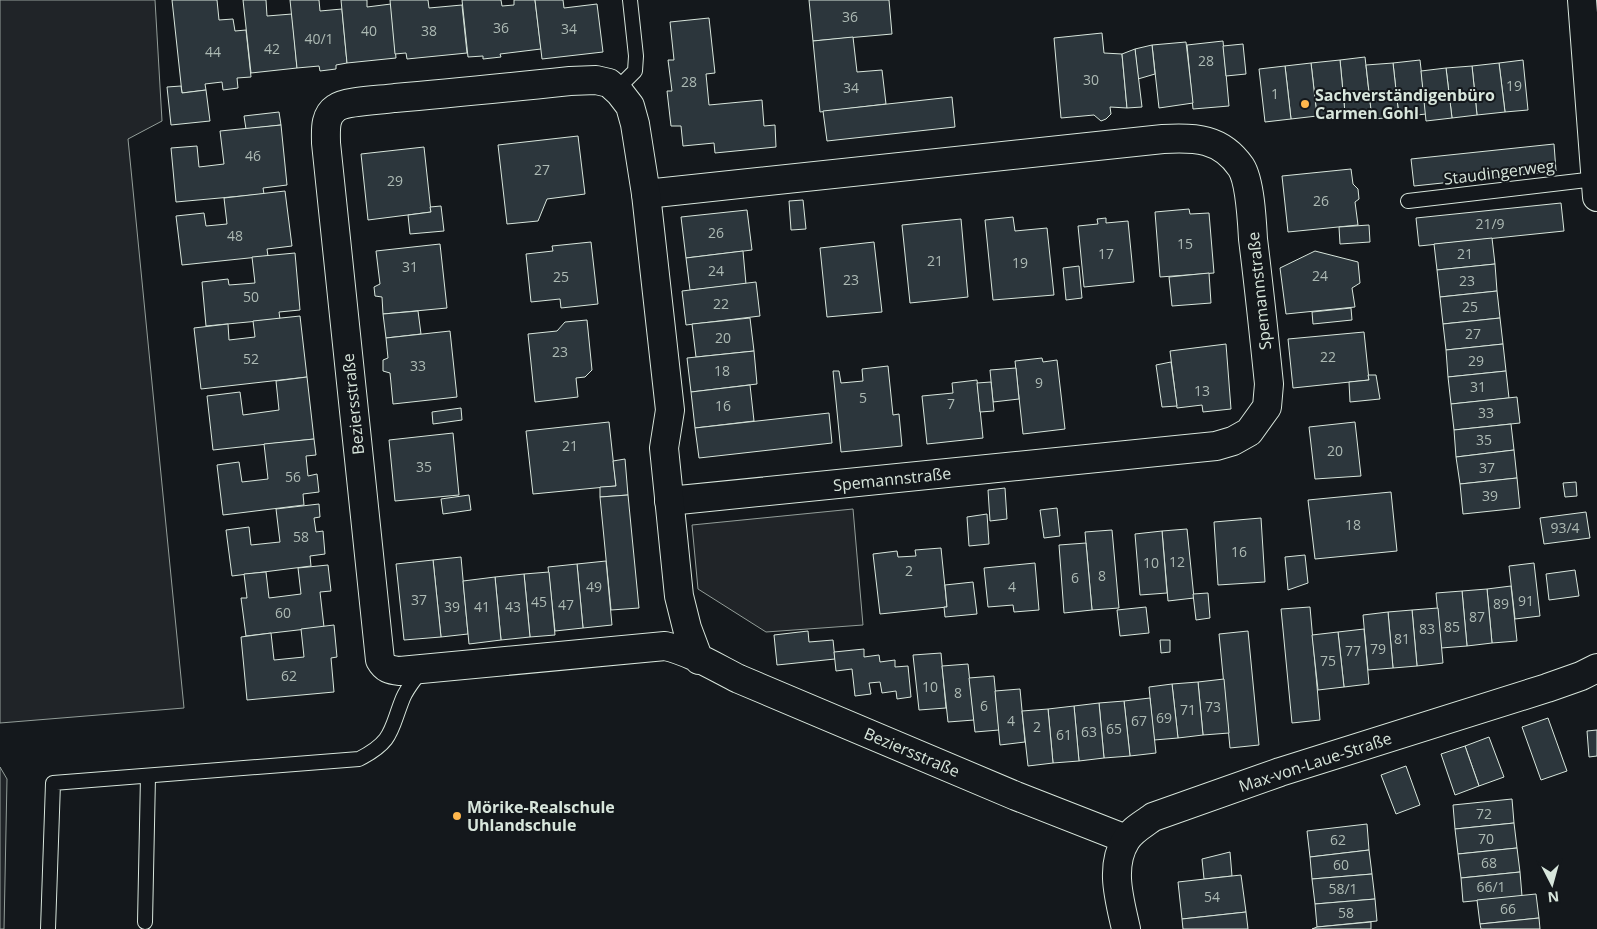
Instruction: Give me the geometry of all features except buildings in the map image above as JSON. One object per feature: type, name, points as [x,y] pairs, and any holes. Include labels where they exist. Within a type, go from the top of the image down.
[{"type":"street","points":[[1582,0],[1596,188]]},
{"type":"street","name":"Beziersstraße","points":[[699,660],[687,628],[679,596],[664,448],[670,410],[646,194],[635,124],[630,106],[609,83],[596,80],[379,100],[336,107],[330,113],[326,124],[326,143],[380,660],[388,670],[400,671],[665,646],[679,650],[699,660],[739,679],[1016,796],[1126,840]]},
{"type":"street","name":"Spemannstraße","points":[[646,194],[1163,139],[1186,138],[1205,140],[1221,146],[1242,169],[1250,203],[1269,384],[1267,408],[1249,432],[1233,442],[1216,446],[670,501]]},
{"type":"street","name":"Max-von-Laue-Straße","points":[[1126,929],[1117,874],[1118,861],[1126,840],[1153,817],[1280,772],[1547,688],[1597,668]]},
{"type":"lane","points":[[616,90],[635,71],[636,56],[630,0]]},
{"type":"lane","name":"Staudingerweg","points":[[1408,201],[1596,188]]},
{"type":"lane","points":[[48,929],[53,783],[359,758],[374,751],[388,738],[404,697],[423,668]]},
{"type":"lane","points":[[145,922],[148,776]]},
{"type":"shaded area","points":[[0,0],[155,0],[162,121],[128,139],[184,708],[0,723]]},
{"type":"shaded area","points":[[853,509],[863,625],[766,632],[698,589],[692,525]]},
{"type":"shaded area","points":[[0,767],[7,779],[4,929],[0,929]]},
{"type":"place","name":"Sachverständigenbüro Carmen Gohl","points":[[1305,104]]},
{"type":"place","name":"Mörike-Realschule Uhlandschule","points":[[457,816]]}]
